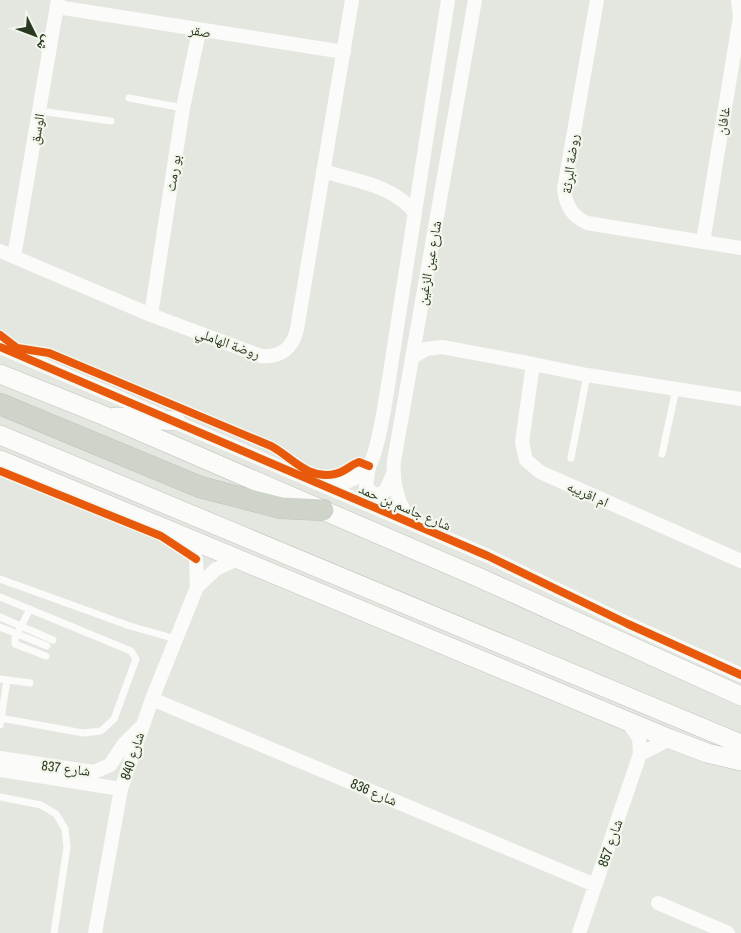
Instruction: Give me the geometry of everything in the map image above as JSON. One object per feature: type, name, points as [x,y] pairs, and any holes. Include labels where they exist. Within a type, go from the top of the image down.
[{"type":"main road","points":[[0,374],[105,416],[480,578],[741,696]]},
{"type":"main road","points":[[0,404],[200,487],[281,508],[323,510]]},
{"type":"main road","points":[[105,416],[176,421]]},
{"type":"main road","points":[[0,435],[741,744]]},
{"type":"main road","points":[[0,460],[240,558],[670,739],[714,756],[741,761]]},
{"type":"main road","points":[[110,481],[140,518]]},
{"type":"main road","points":[[282,577],[313,580],[355,596],[384,596]]},
{"type":"street","name":"روضة الهاملي","points":[[0,251],[151,315],[260,356],[269,357],[285,351],[291,345],[297,330],[352,0]]},
{"type":"street","name":"شارع عين الزغين","points":[[448,0],[390,374],[376,449],[369,466],[366,486],[373,494],[382,494],[386,490],[393,473],[475,0]]},
{"type":"street","name":"روضة البرثة","points":[[597,0],[564,189],[568,206],[573,214],[587,224],[741,248]]},
{"type":"street","name":"غافان","points":[[703,242],[740,16],[738,0]]},
{"type":"street","name":"صقر","points":[[58,4],[199,31],[344,52]]},
{"type":"street","name":"الوسق","points":[[14,257],[58,4]]},
{"type":"street","name":"بو رمث","points":[[151,315],[183,108],[199,31]]},
{"type":"street","points":[[323,171],[391,192],[405,201],[415,213]]},
{"type":"street","points":[[391,192],[406,188],[421,176]]},
{"type":"street","points":[[418,327],[442,347]]},
{"type":"street","name":"شارع جاسم بن حمد","points":[[0,347],[488,556],[628,624],[741,675]]},
{"type":"street","points":[[413,357],[426,349],[442,347],[587,375],[741,399]]},
{"type":"street","name":"ام اقريبه","points":[[533,364],[522,442],[526,460],[532,467],[741,561]]},
{"type":"street","points":[[326,486],[346,482],[369,466]]},
{"type":"street","name":"شارع عين الزغين","points":[[393,473],[398,500],[412,523]]},
{"type":"street","name":"شارع 840","points":[[184,536],[196,559],[197,588]]},
{"type":"street","name":"شارع 840","points":[[96,933],[121,789],[152,699],[197,588],[216,568],[240,558]]},
{"type":"street","name":"شارع 836","points":[[152,699],[595,885]]},
{"type":"street","points":[[626,720],[639,738],[640,754],[670,739]]},
{"type":"street","name":"شارع 837","points":[[0,758],[94,772],[110,765],[124,744],[142,726]]},
{"type":"street","name":"شارع 857","points":[[579,933],[640,754]]},
{"type":"street","name":"شارع 837","points":[[0,770],[121,789]]},
{"type":"street","points":[[658,903],[728,933]]},
{"type":"lane","points":[[129,98],[183,108]]},
{"type":"lane","points":[[40,111],[112,121]]},
{"type":"lane","points":[[571,458],[587,375]]},
{"type":"lane","points":[[662,454],[676,389]]},
{"type":"lane","points":[[0,579],[130,626],[176,639]]},
{"type":"lane","points":[[0,597],[131,651],[136,656],[136,662],[114,719],[101,731],[83,733],[0,720],[3,679],[30,683]]},
{"type":"lane","points":[[30,609],[14,641],[17,646],[46,656]]},
{"type":"lane","points":[[0,617],[53,640]]},
{"type":"lane","points":[[0,627],[47,646]]},
{"type":"lane","points":[[0,797],[41,804],[56,814],[65,830],[67,847],[54,933]]},
{"type":"cycle path","points":[[0,335],[17,348],[49,353],[271,446],[308,471],[316,474],[335,474],[359,462],[369,466]]},
{"type":"cycle path","points":[[0,347],[488,556],[628,624],[741,675]]},
{"type":"cycle path","points":[[0,471],[161,536],[196,559]]}]
